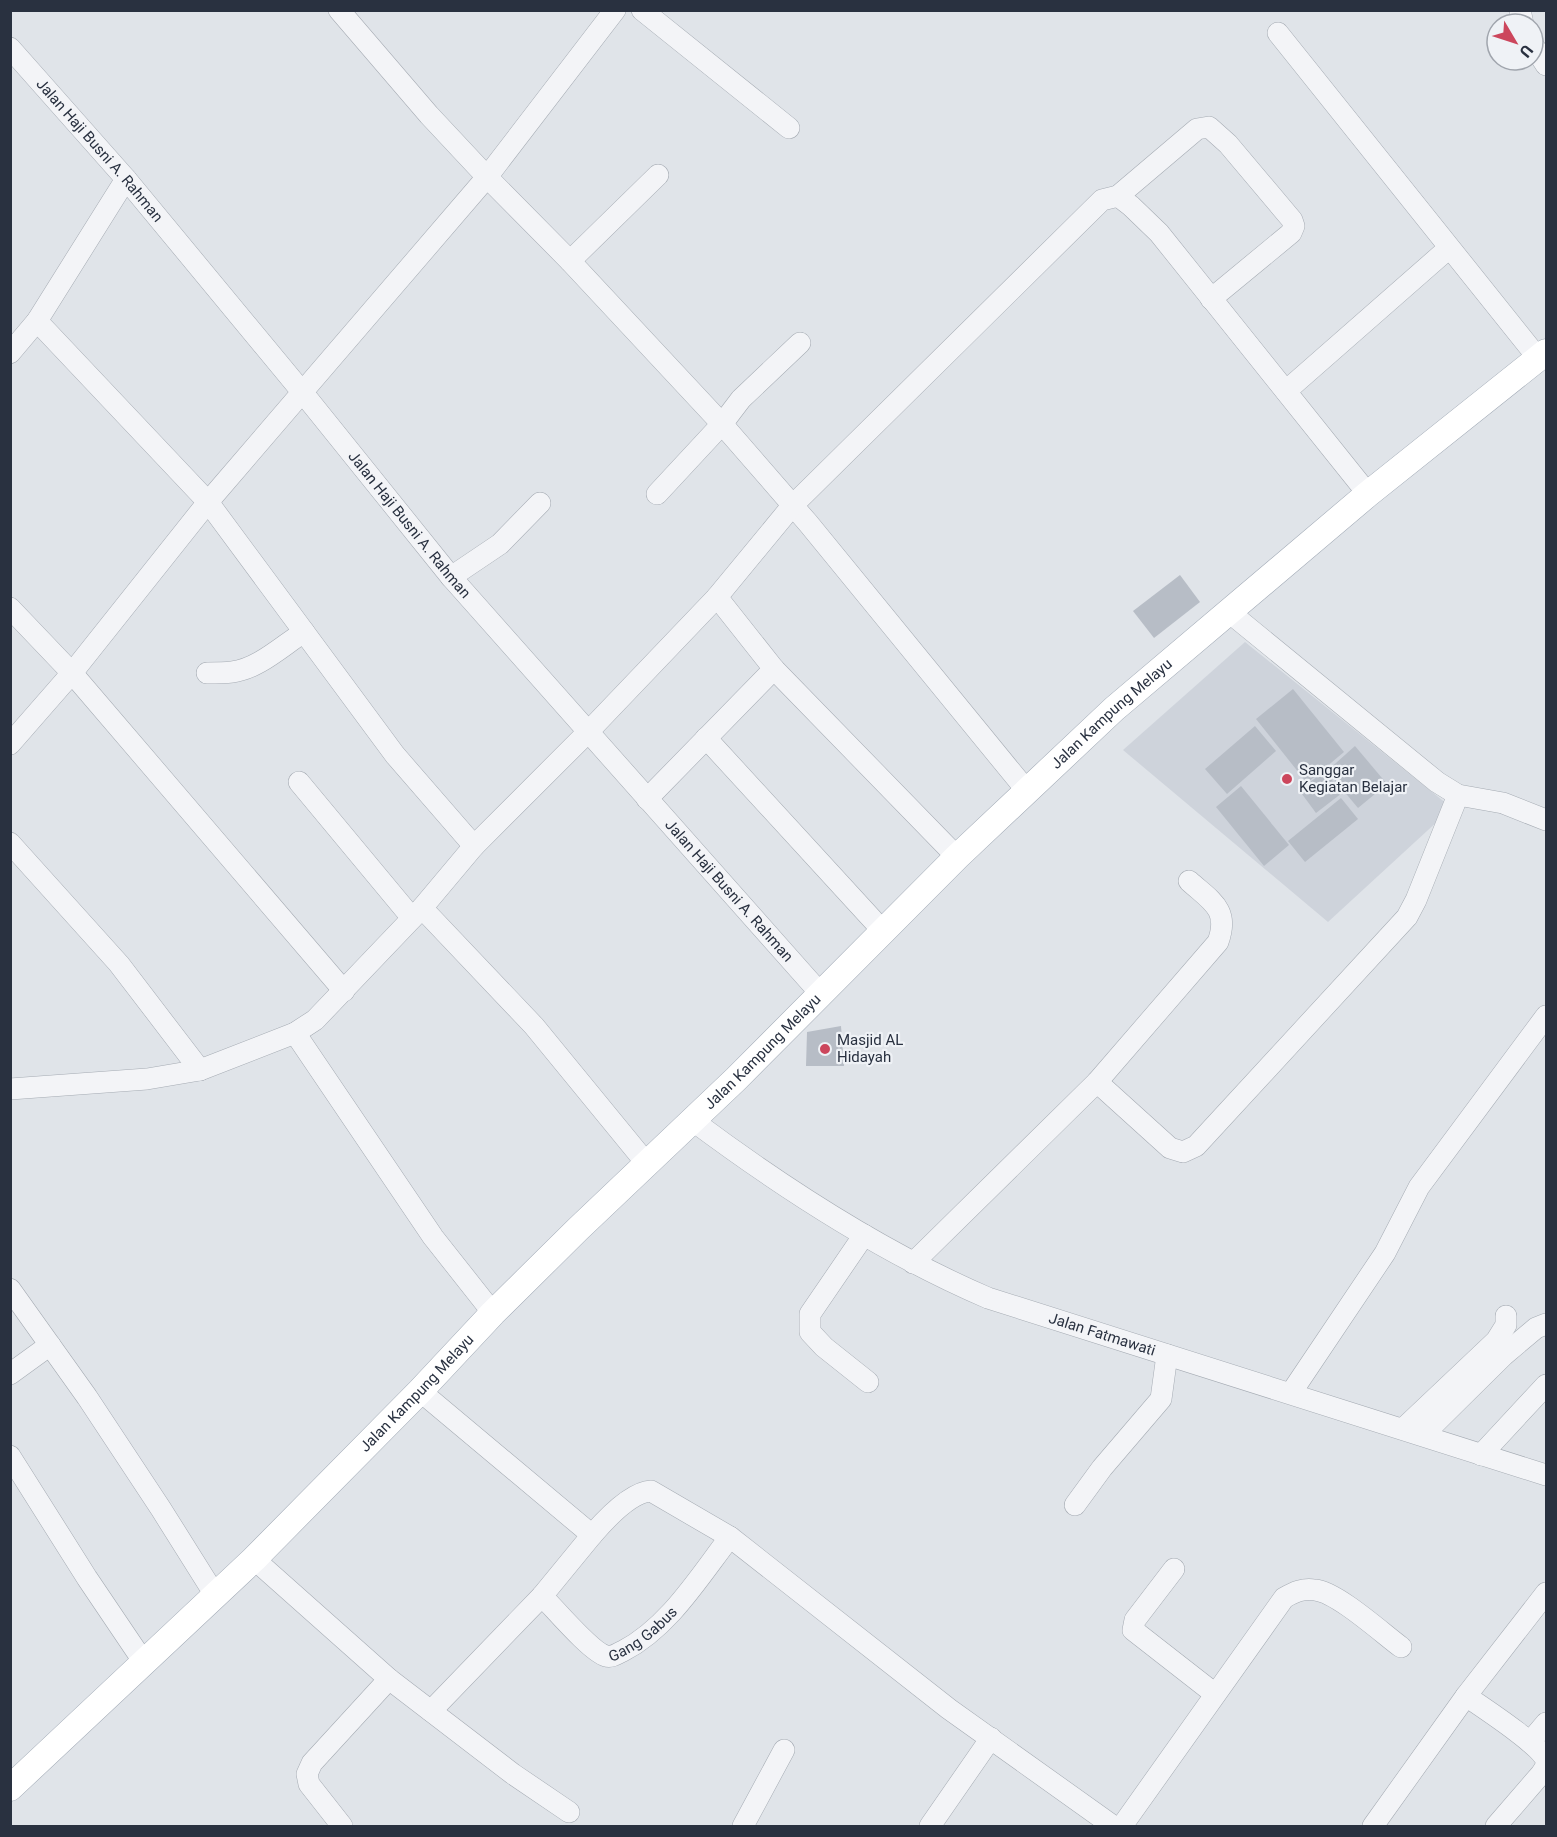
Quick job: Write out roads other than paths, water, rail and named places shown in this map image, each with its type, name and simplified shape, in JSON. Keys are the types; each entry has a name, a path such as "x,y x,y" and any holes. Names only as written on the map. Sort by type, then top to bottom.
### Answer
{"main road":[{"name":"Jalan Kampung Melayu","path":"10,1788 254,1559 420,1391 493,1313 692,1120 957,857 1113,709 1368,494 1542,355"}],"street":[{"path":"339,10 383,63 487,177 570,261 722,424 1027,791"},
{"path":"10,744 72,673 208,502 487,177 615,10"},
{"path":"642,10 789,128"},
{"path":"1278,33 1449,248 1542,355"},
{"name":"Jalan Haji Busni A. Rahman","path":"10,48 126,179 451,577 820,993"},
{"path":"10,1089 147,1079 200,1070 295,1034 315,1020 417,913 474,846 588,732 717,597 792,506 1102,200 1118,196 1197,129 1209,127 1228,144 1292,219 1294,226 1291,233 1211,299"},
{"path":"570,261 658,175"},
{"path":"10,353 38,321 126,179"},
{"path":"1118,196 1159,233 1368,494"},
{"path":"1286,392 1449,248"},
{"path":"38,321 208,502 395,755 474,846"},
{"path":"657,494 722,424 741,399 800,343"},
{"path":"451,577 500,544 540,503"},
{"path":"717,597 774,669 957,857"},
{"path":"10,608 72,673 344,991"},
{"path":"1229,612 1437,782 1458,795 1503,803 1546,820"},
{"path":"207,673 244,669 304,632"},
{"path":"647,799 774,669"},
{"path":"706,738 883,931"},
{"path":"299,782 417,913 534,1026 647,1164"},
{"path":"1097,1082 1170,1148 1183,1152 1196,1146 1407,917 1458,795"},
{"path":"10,843 119,964 200,1070"},
{"path":"913,1263 1097,1082 1218,942 1223,928 1221,916 1216,906 1189,881"},
{"path":"1291,1393 1385,1253 1419,1187 1539,1040 1546,1016"},
{"path":"295,1034 433,1237 493,1313"},
{"name":"Jalan Fatmawati","path":"692,1120 738,1155 864,1235 913,1263 988,1298 1546,1475"},
{"path":"864,1235 849,1261 810,1314 810,1332 824,1347 868,1382"},
{"path":"10,1289 162,1509 215,1595"},
{"path":"1413,1432 1496,1341 1502,1333 1506,1316"},
{"path":"1413,1432 1536,1328 1546,1324"},
{"path":"10,1374 50,1345"},
{"path":"1075,1505 1102,1468 1161,1400 1167,1355"},
{"path":"1481,1455 1546,1385"},
{"path":"420,1391 592,1535"},
{"path":"10,1456 87,1578 143,1661"},
{"path":"431,1711 542,1596 610,1515 639,1494 651,1491 730,1537 949,1709 1113,1827"},
{"name":"Gang Gabus","path":"542,1596 591,1645 606,1656 613,1656 634,1645 656,1629 730,1537"},
{"path":"254,1559 389,1678 513,1774 568,1812"},
{"path":"1174,1569 1135,1620 1133,1630 1215,1694"},
{"path":"1122,1827 1284,1598 1300,1590 1317,1590 1332,1596 1401,1647"},
{"path":"1373,1827 1466,1696 1546,1593"},
{"path":"342,1827 309,1784 307,1774 312,1763 389,1678"},
{"path":"1466,1696 1530,1742 1543,1754 1546,1761 1545,1767 1496,1827"},
{"path":"1530,1742 1546,1723"},
{"path":"930,1827 991,1738"},
{"path":"743,1827 784,1750"}],"place":[{"name":"Sanggar Kegiatan Belajar","path":"1287,779"},
{"name":"Masjid AL Hidayah","path":"825,1049"}]}
